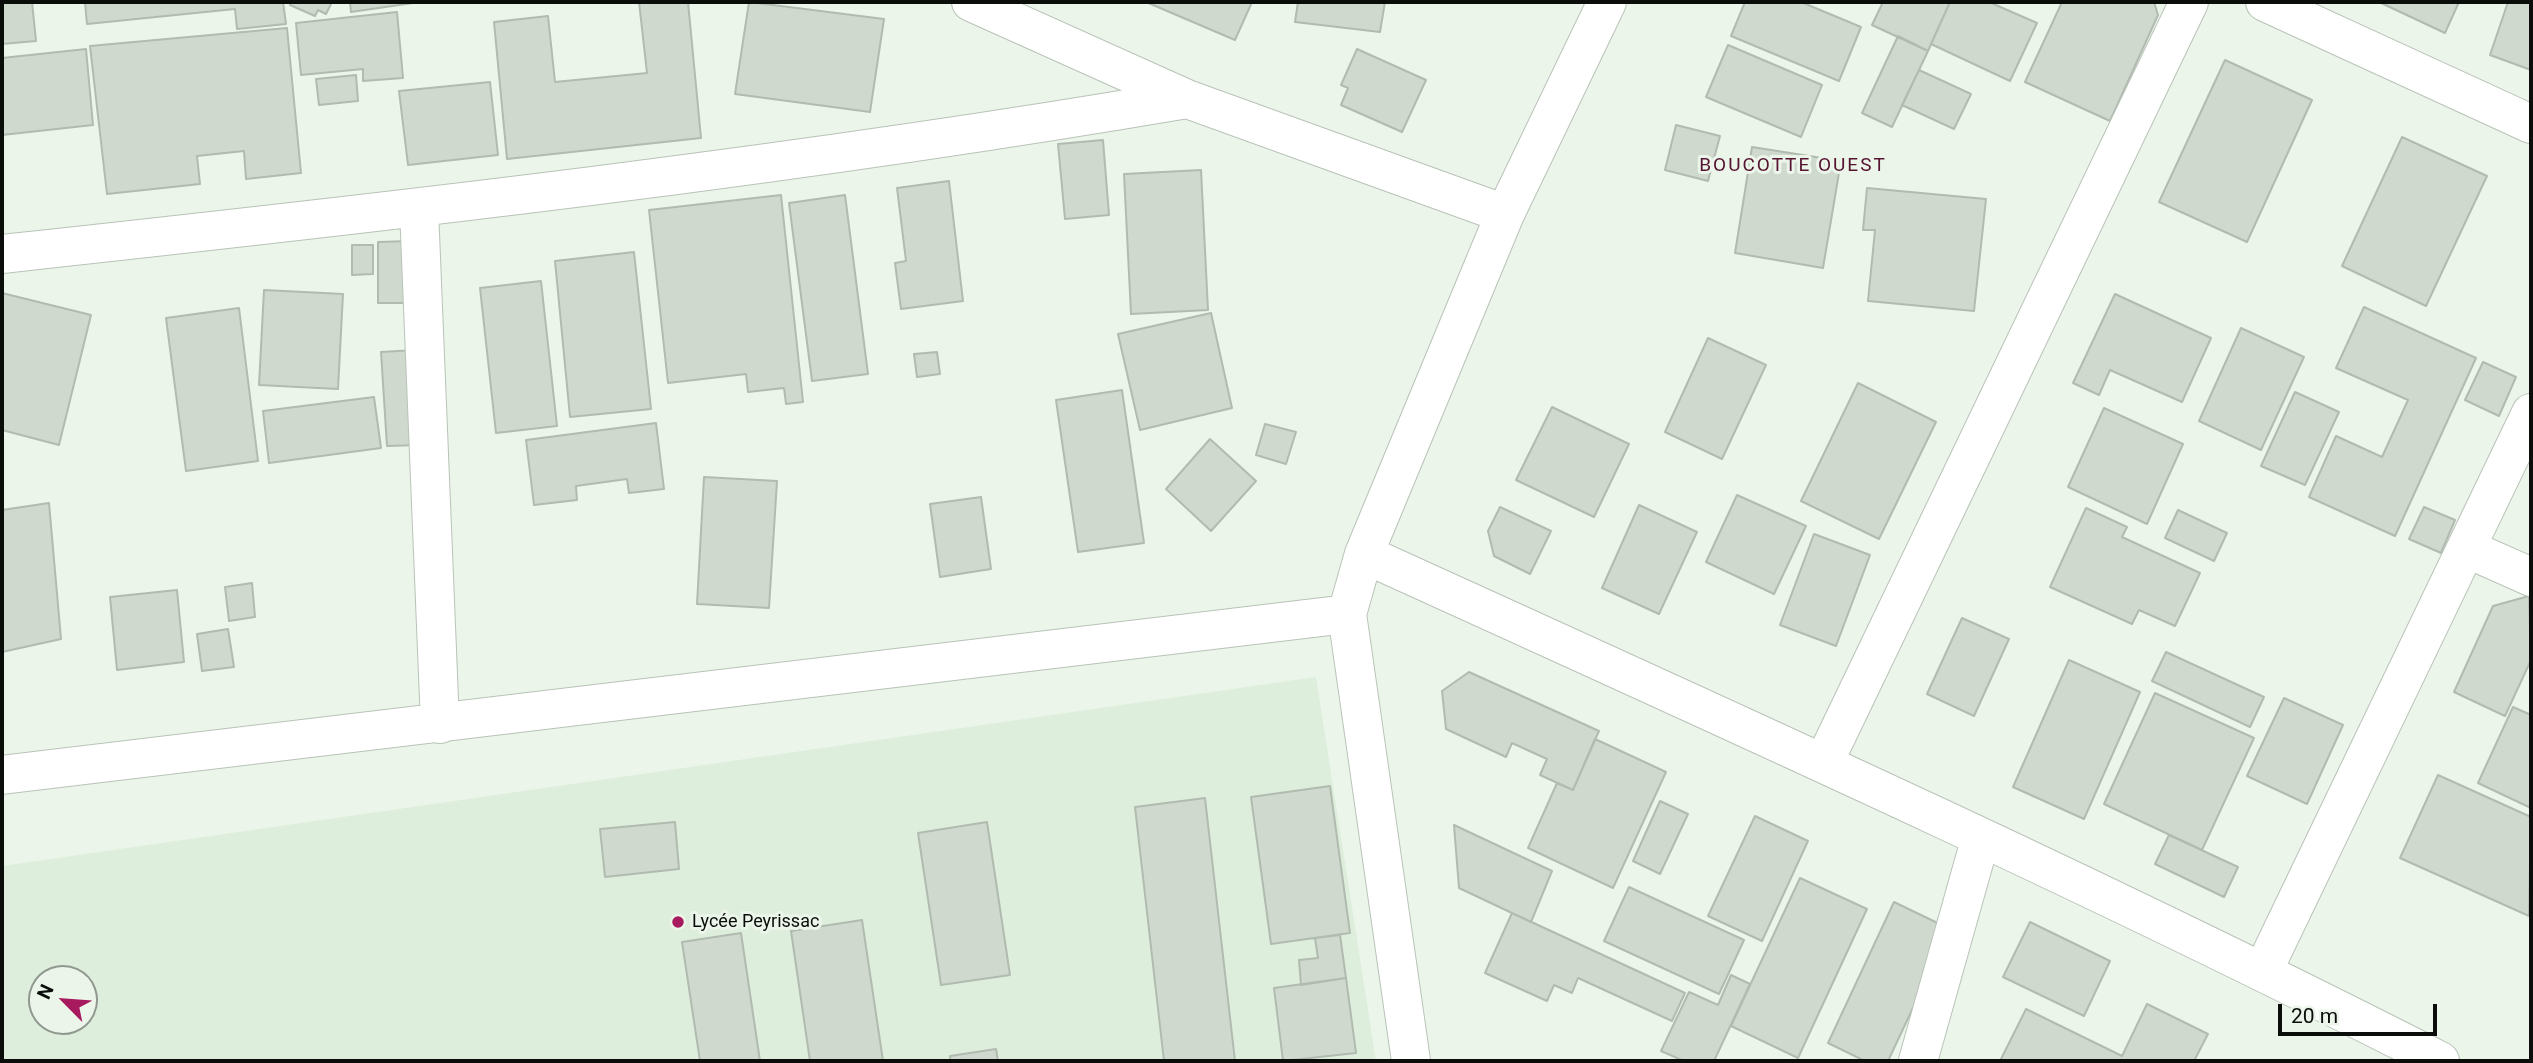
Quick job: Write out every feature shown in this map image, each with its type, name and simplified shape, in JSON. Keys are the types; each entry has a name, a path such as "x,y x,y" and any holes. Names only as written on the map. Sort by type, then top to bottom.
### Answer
{"street":[{"path":"971,2 1187,99 1505,214"},
{"path":"1411,1061 1347,614 1364,554 1505,214 1607,2"},
{"path":"1824,762 2189,2"},
{"path":"2265,2 2531,124"},
{"path":"2,254 419,209 961,137 1187,99"},
{"path":"419,209 440,724"},
{"path":"2263,971 2531,413"},
{"path":"2468,549 2531,577"},
{"path":"1364,554 1824,762 2263,971 2440,1061"},
{"path":"2,775 1347,614"},
{"path":"1918,1061 1981,836"}],"shaded area":[{"name":"Lycée Peyrissac","path":"1316,677 1376,1061 2,1061 2,866"}],"building":[{"path":"2,2 32,2 36,41 2,44"},
{"path":"85,2 283,2 286,24 237,29 235,9 87,24"},
{"path":"290,2 332,2 326,14 318,10 315,16 290,5"},
{"path":"350,2 420,2 351,12"},
{"path":"639,2 688,2 701,138 507,159 494,22 548,16 555,82 647,73"},
{"path":"749,2 884,19 870,112 735,94"},
{"path":"1146,2 1252,2 1235,40"},
{"path":"1298,2 1385,2 1380,32 1295,22"},
{"path":"1745,2 1801,2 1861,27 1839,81 1731,36"},
{"path":"1883,2 1950,2 1928,51 1872,25"},
{"path":"1950,2 1989,2 2037,23 2010,81 1931,44"},
{"path":"2062,2 2154,2 2158,15 2110,121 2025,82"},
{"path":"2379,2 2459,2 2445,33"},
{"path":"2508,2 2531,2 2531,70 2490,55"},
{"path":"397,12 403,78 363,81 363,69 301,75 296,23"},
{"path":"287,28 301,173 246,179 244,151 197,156 200,184 107,194 90,46"},
{"path":"1898,36 1928,51 1892,127 1862,113"},
{"path":"1728,45 1822,85 1801,137 1706,97"},
{"path":"86,49 93,125 2,135 2,58"},
{"path":"1357,49 1426,80 1402,132 1341,105 1348,88 1341,85"},
{"path":"2225,60 2312,100 2247,242 2159,202"},
{"path":"1919,70 1971,94 1954,129 1902,105"},
{"path":"356,75 358,101 319,105 316,79"},
{"path":"490,82 498,155 408,165 399,91"},
{"path":"1676,125 1720,136 1708,181 1665,170"},
{"path":"2402,137 2487,176 2426,306 2342,266"},
{"path":"1103,140 1109,215 1065,219 1058,144"},
{"path":"1752,147 1841,161 1823,268 1735,253"},
{"path":"1201,170 1208,310 1131,314 1124,174"},
{"path":"949,181 963,301 901,309 895,263 906,261 897,188"},
{"path":"1867,188 1986,199 1974,311 1868,301 1875,230 1863,230"},
{"path":"781,195 803,402 786,404 784,388 748,392 746,374 668,383 649,210"},
{"path":"845,195 868,374 812,381 789,203"},
{"path":"411,241 411,303 378,303 378,242"},
{"path":"352,245 373,245 373,274 352,275"},
{"path":"634,252 651,409 570,417 555,261"},
{"path":"541,281 557,426 496,433 480,288"},
{"path":"264,290 343,294 338,389 259,385"},
{"path":"2,293 91,315 59,445 2,430"},
{"path":"2115,294 2211,338 2182,402 2110,370 2099,395 2073,383"},
{"path":"2364,307 2476,358 2395,536 2309,497 2336,436 2382,457 2408,400 2336,368"},
{"path":"239,308 258,461 186,471 166,318"},
{"path":"1211,313 1232,408 1140,430 1118,334"},
{"path":"2241,328 2304,357 2261,450 2199,421"},
{"path":"1708,338 1766,365 1722,459 1665,432"},
{"path":"415,350 420,445 387,446 381,352"},
{"path":"937,352 940,374 917,377 914,354"},
{"path":"2483,362 2516,377 2499,416 2465,400"},
{"path":"1858,383 1936,422 1879,539 1801,501"},
{"path":"1122,390 1144,543 1078,552 1056,400"},
{"path":"2295,392 2339,412 2305,485 2261,466"},
{"path":"374,397 381,448 269,463 263,411"},
{"path":"1552,407 1629,444 1594,517 1516,480"},
{"path":"2104,408 2183,444 2147,524 2068,487"},
{"path":"656,423 664,489 629,493 627,479 576,486 577,500 534,505 526,440"},
{"path":"1265,424 1296,432 1286,464 1256,455"},
{"path":"1210,439 1256,481 1211,531 1166,489"},
{"path":"704,477 777,481 769,608 697,604"},
{"path":"1737,495 1806,526 1774,594 1706,562"},
{"path":"981,497 991,569 940,577 930,504"},
{"path":"49,503 61,639 2,652 2,510"},
{"path":"1639,505 1697,532 1659,614 1602,588"},
{"path":"1500,507 1551,531 1530,574 1494,556 1488,531"},
{"path":"2424,507 2455,520 2441,553 2409,539"},
{"path":"2086,508 2127,527 2122,537 2200,573 2175,626 2139,610 2132,624 2050,587"},
{"path":"2178,510 2227,533 2214,561 2165,538"},
{"path":"1814,534 1870,555 1836,646 1780,625"},
{"path":"252,583 255,617 229,621 225,587"},
{"path":"177,590 184,662 117,670 110,597"},
{"path":"2529,596 2531,660 2505,716 2454,692 2493,606"},
{"path":"1962,618 2009,639 1974,716 1927,694"},
{"path":"228,629 234,667 202,671 197,634"},
{"path":"2166,652 2264,697 2250,727 2152,681"},
{"path":"2069,660 2140,692 2084,819 2013,787"},
{"path":"1469,672 1599,731 1573,790 1540,775 1547,759 1512,743 1506,757 1446,729 1442,691"},
{"path":"2155,693 2254,738 2202,850 2104,804"},
{"path":"2284,698 2343,725 2307,804 2247,776"},
{"path":"2513,707 2531,715 2531,808 2478,783"},
{"path":"1595,739 1666,772 1613,888 1528,848 1557,783 1573,790"},
{"path":"2438,775 2531,817 2529,916 2400,858"},
{"path":"1330,786 1350,933 1271,944 1251,797"},
{"path":"1205,798 1235,1061 1164,1061 1135,807"},
{"path":"1660,801 1688,814 1660,874 1633,861"},
{"path":"1755,816 1808,841 1762,941 1708,916"},
{"path":"675,822 679,869 605,877 600,829"},
{"path":"987,822 1010,975 941,985 918,833"},
{"path":"1454,825 1552,871 1531,922 1459,888"},
{"path":"2169,835 2238,867 2224,897 2155,864"},
{"path":"1800,878 1867,909 1798,1058 1731,1026"},
{"path":"1629,887 1744,940 1719,994 1604,941"},
{"path":"1894,902 1950,929 1888,1061 1865,1061 1828,1043"},
{"path":"1512,913 1685,993 1672,1021 1578,978 1572,993 1554,985 1547,1001 1485,973"},
{"path":"862,920 883,1061 810,1061 791,931"},
{"path":"2030,922 2110,961 2084,1016 2003,977"},
{"path":"741,933 760,1061 700,1061 682,942"},
{"path":"1340,935 1346,978 1301,985 1299,960 1318,958 1315,938"},
{"path":"1731,975 1750,984 1714,1061 1684,1061 1661,1051 1689,992 1718,1005"},
{"path":"1346,978 1356,1053 1283,1061 1274,988"},
{"path":"2147,1004 2208,1034 2194,1061 2000,1061 2026,1009 2122,1056"},
{"path":"996,1049 998,1061 950,1061 950,1056"}],"place":[{"name":"Lycée Peyrissac","path":"678,922"}],"district":[{"name":"BOUCOTTE OUEST","path":"1793,166"}]}
